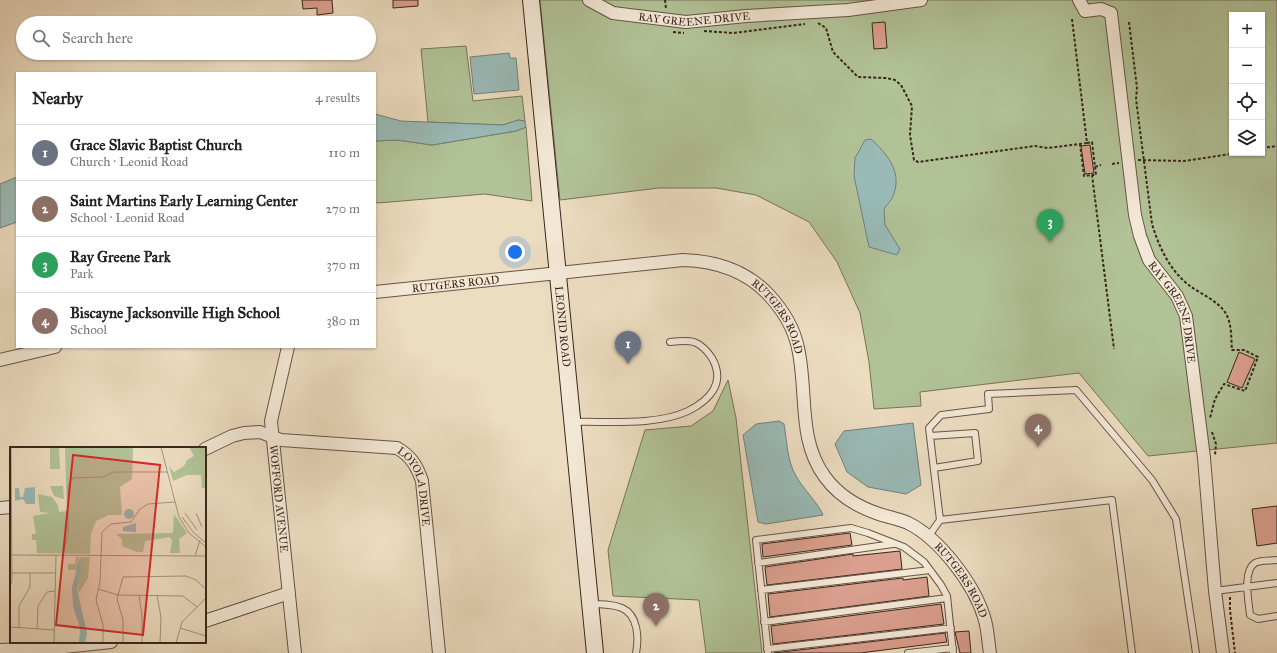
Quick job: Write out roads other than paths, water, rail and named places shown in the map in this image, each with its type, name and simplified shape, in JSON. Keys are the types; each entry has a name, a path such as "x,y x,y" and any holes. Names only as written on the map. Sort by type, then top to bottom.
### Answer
{"street":[{"name":"LEONID ROAD","path":"531,0 595,653"},
{"name":"RAY GREENE DRIVE","path":"589,0 613,12 686,22 746,16 848,10 921,0"},
{"name":"RAY GREENE DRIVE","path":"1079,0 1086,11 1101,9 1111,14 1135,215 1140,236 1149,260 1177,296 1186,316 1204,458 1215,591 1223,653"},
{"name":"RUTGERS ROAD","path":"376,292 683,260 718,264 750,279 776,303 787,318 793,333 800,362 810,450 826,478 837,491 864,508 906,522 928,537 945,553 972,589 984,617 990,653"},
{"path":"0,360 51,348"},
{"name":"WOFFORD AVENUE","path":"288,348 272,411 271,437 295,653"},
{"name":"LOYOLA DRIVE","path":"206,449 232,436 244,433 260,432 281,440 397,448 406,454 413,462 422,481 439,653"},
{"path":"0,508 10,507"},
{"path":"206,621 289,593"},
{"path":"0,650 64,647 102,643"}],"lane":[{"path":"572,422 648,420 671,417 702,403 713,392 717,381 716,367 708,352 695,342 670,342"},
{"path":"928,537 940,520 929,428 941,416 989,409 988,394 1076,390 1152,480 1176,519 1196,653"},
{"path":"930,436 975,433 978,461 934,468"},
{"path":"940,520 1112,500 1132,653"},
{"path":"908,653 953,650 951,628 947,598 941,585 930,570 915,555 868,532 850,528 756,540 767,651 951,628"},
{"path":"758,563 895,544"},
{"path":"1277,560 1256,563 1251,567 1246,586 1250,615 1258,619 1277,616"},
{"path":"761,590 930,570"},
{"path":"1215,591 1277,583"},
{"path":"764,622 947,598"},
{"path":"590,604 609,605 623,608 633,619 637,632 636,653"}],"water":[{"path":"509,53 510,58 516,58 519,90 474,94 470,57"},
{"path":"376,114 401,121 503,125 518,120 525,121 526,127 516,131 432,145 397,140 376,141"},
{"path":"871,139 887,156 896,177 896,185 893,195 884,209 885,225 900,249 897,255 869,247 854,176 855,158 865,140"},
{"path":"16,177 16,222 0,228 0,184"},
{"path":"779,421 784,424 789,457 793,470 823,515 766,524 758,522 743,435 756,424"},
{"path":"913,423 921,485 906,494 868,487 847,472 835,444 844,431"}],"place":[{"name":"Ray Greene Park","path":"1050,242"},
{"name":"Grace Slavic Baptist Church","path":"628,364"},
{"name":"Biscayne Jacksonville High School","path":"1038,447"},
{"name":"Saint Martins Early Learning Center","path":"656,626"}]}
